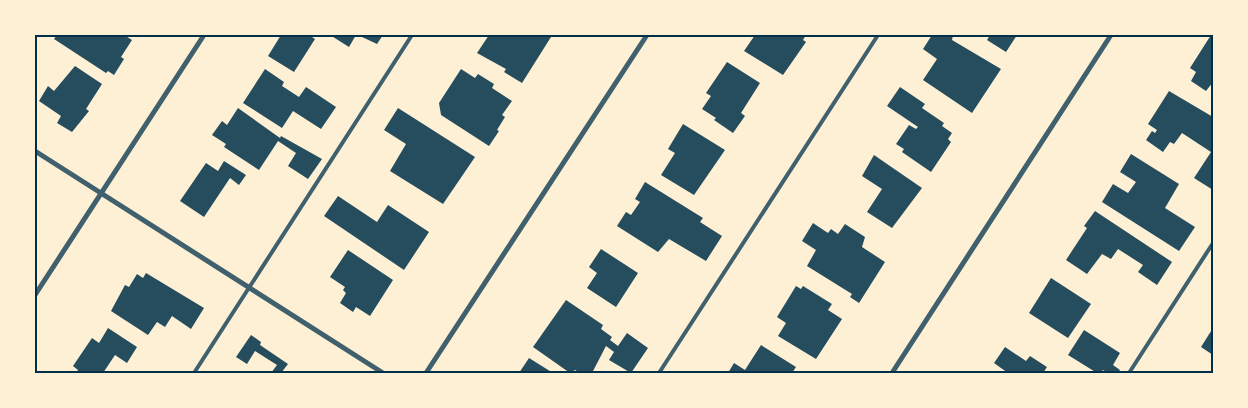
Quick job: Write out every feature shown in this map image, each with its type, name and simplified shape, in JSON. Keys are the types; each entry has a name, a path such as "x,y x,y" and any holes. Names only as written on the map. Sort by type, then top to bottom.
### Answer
{"street":[{"path":"35,295 204,35"},
{"path":"426,373 647,35"},
{"path":"892,373 1111,35"},
{"path":"35,151 250,286 383,373"}],"lane":[{"path":"194,373 412,35"},
{"path":"659,373 878,35"},
{"path":"1129,373 1213,243"}],"building":[{"path":"57,35 124,35 132,40 121,57 124,59 114,75 108,71 106,73 54,39"},
{"path":"281,35 309,35 315,39 294,72 268,56"},
{"path":"330,35 356,35 349,47"},
{"path":"364,35 383,35 377,44 362,37"},
{"path":"489,35 548,35 551,37 522,83 504,72 506,69 477,53"},
{"path":"755,35 806,35 803,40 806,42 783,75 744,51"},
{"path":"932,35 953,35 952,40 1001,69 972,113 923,80 937,59 923,49"},
{"path":"990,35 1017,35 1006,52 987,40"},
{"path":"1211,35 1213,36 1213,82 1206,91 1191,81 1196,72 1190,68"},
{"path":"727,62 760,83 741,113 745,116 733,133 702,109 711,96 706,93"},
{"path":"75,66 102,84 86,109 89,111 72,132 57,123 61,116 39,101 48,86 54,91"},
{"path":"265,69 284,82 282,86 299,97 306,87 336,107 321,129 293,111 282,128 243,103"},
{"path":"461,69 475,78 478,74 494,84 492,88 512,101 502,115 505,117 497,130 499,131 489,146 441,115 439,103"},
{"path":"900,87 925,104 922,108 944,123 942,126 952,133 948,139 951,142 931,172 902,152 904,149 896,144 909,125 916,129 918,127 887,106"},
{"path":"1169,91 1213,117 1213,190 1194,178 1211,152 1182,133 1174,144 1170,142 1163,152 1146,140 1152,131 1155,133 1157,130 1148,124"},
{"path":"238,108 280,138 281,136 322,159 308,179 288,166 296,153 278,141 259,170 224,147 226,144 212,135 222,121 227,125"},
{"path":"398,108 475,157 443,204 390,171 406,144 384,130"},
{"path":"683,124 725,150 694,195 661,175 675,153 668,149"},
{"path":"1131,154 1179,184 1165,208 1195,227 1179,251 1102,202 1113,184 1128,193 1136,182 1120,172"},
{"path":"874,155 922,188 892,228 867,212 882,189 862,176"},
{"path":"224,161 246,175 239,185 230,178 204,217 180,201 206,163 218,171"},
{"path":"645,182 703,218 700,222 722,236 706,261 669,239 658,252 617,226 626,212 631,215 640,202 635,199"},
{"path":"338,196 377,222 388,205 429,232 404,270 324,216"},
{"path":"1095,211 1172,262 1157,285 1138,272 1143,265 1118,249 1111,259 1102,254 1087,274 1066,260 1087,228 1084,226"},
{"path":"813,223 828,233 831,229 838,234 845,224 865,237 862,247 885,262 859,303 850,297 852,294 807,266 816,250 802,241"},
{"path":"601,249 638,273 616,307 587,288 597,273 589,267"},
{"path":"348,250 393,280 370,316 356,307 353,312 340,303 346,293 343,290 345,287 330,277"},
{"path":"146,273 204,308 191,329 172,316 165,327 157,322 148,335 111,311 125,285 129,287 137,274 143,278"},
{"path":"1051,278 1091,304 1068,338 1029,313"},
{"path":"796,286 801,289 803,286 832,304 828,310 842,319 816,359 778,336 786,323 777,317"},
{"path":"566,300 603,325 601,329 612,337 610,340 618,346 627,333 648,348 631,373 609,360 614,352 606,346 592,373 580,373 575,370 570,373 533,347"},
{"path":"108,328 137,347 127,363 115,355 103,373 76,373 78,370 73,366 92,338 99,343"},
{"path":"1213,328 1213,355 1201,347"},
{"path":"1084,330 1120,353 1113,365 1120,370 1118,373 1108,373 1103,370 1101,373 1097,373 1068,355"},
{"path":"251,335 261,342 260,345 288,364 281,373 271,373 277,365 255,351 247,364 236,357"},
{"path":"761,345 796,367 792,373 728,373 734,363 745,370"},
{"path":"1005,347 1026,361 1030,356 1047,367 1043,373 1008,373 994,363"},
{"path":"529,358 553,373 519,373"}]}
